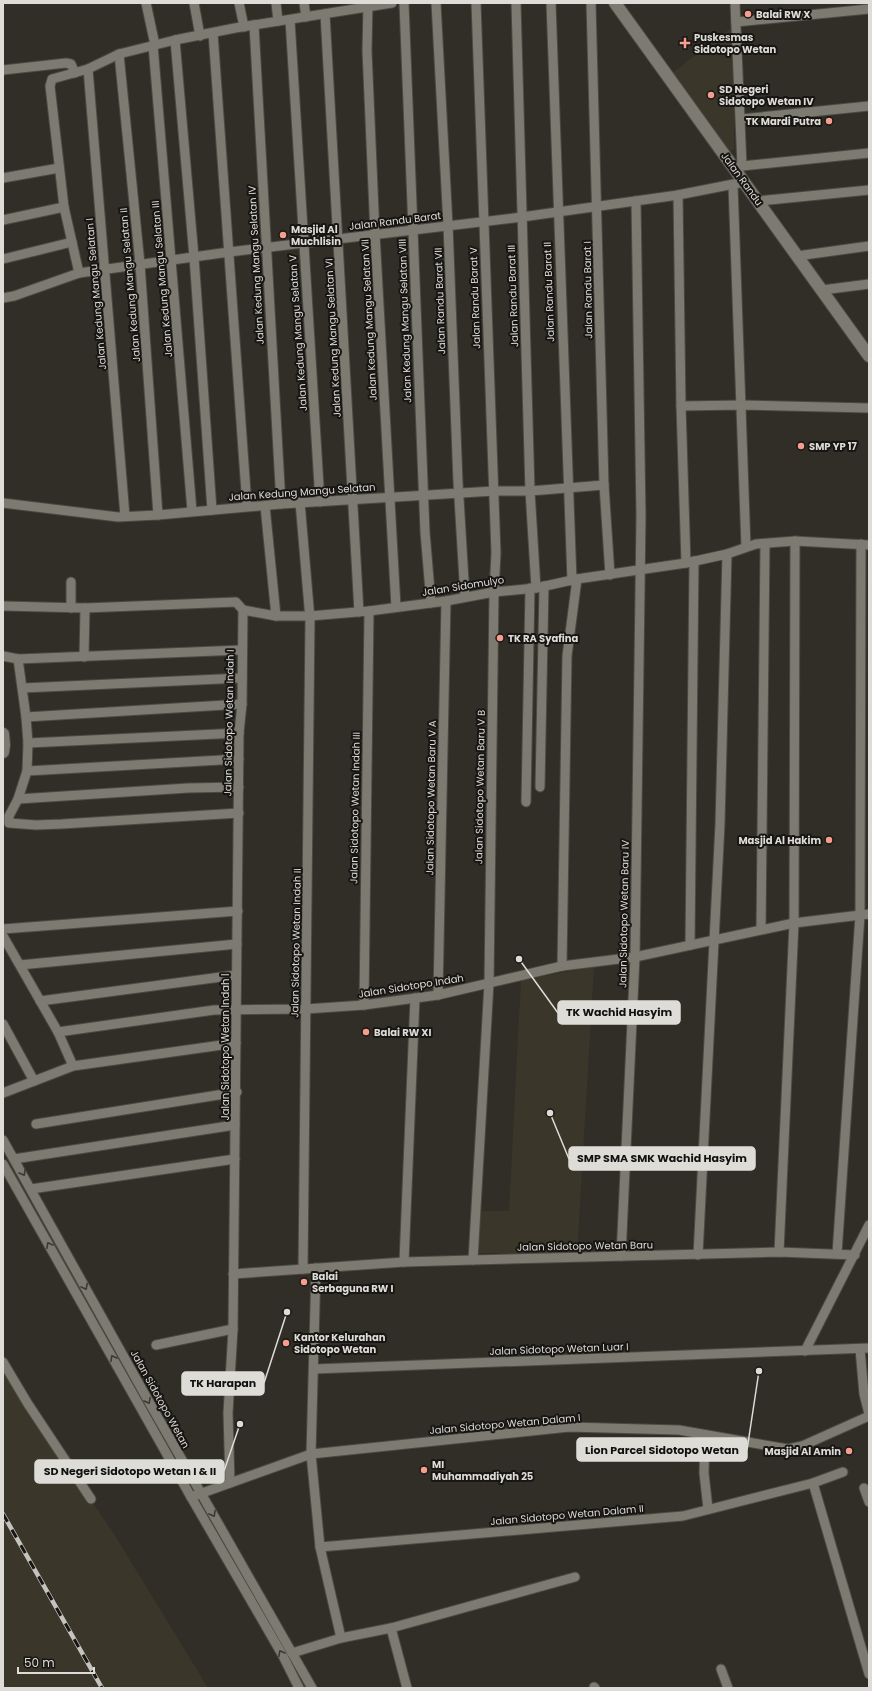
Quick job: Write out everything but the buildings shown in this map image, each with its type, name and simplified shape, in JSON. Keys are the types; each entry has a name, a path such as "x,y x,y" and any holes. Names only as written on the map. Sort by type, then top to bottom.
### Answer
{"street":[{"name":"Jalan Kedung Mangu Selatan III","path":"146,3 154,45 192,512"},
{"path":"194,3 200,36"},
{"path":"239,3 244,27"},
{"path":"276,3 278,21"},
{"path":"304,3 306,17"},
{"path":"79,272 64,207 50,86 52,79 88,70 119,54 175,40 254,25 325,14 337,7 392,3"},
{"name":"Jalan Kedung Mangu Selatan VIII","path":"404,3 423,495 431,603"},
{"name":"Jalan Randu Barat VII","path":"436,3 448,225 458,493 465,597"},
{"name":"Jalan Randu Barat V","path":"476,3 496,553 494,592"},
{"name":"Jalan Randu Barat III","path":"516,3 530,491 537,587"},
{"name":"Jalan Randu Barat II","path":"551,3 557,212 568,488 574,580 567,656 562,966"},
{"name":"Jalan Randu Barat I","path":"591,3 604,485 610,575"},
{"name":"Jalan Randu","path":"615,3 738,166 738,183 758,201 869,356"},
{"path":"735,3 741,119 738,166 869,153"},
{"name":"Jalan Kedung Mangu Selatan VII","path":"368,5 367,51 375,234 396,607"},
{"path":"736,22 869,9"},
{"name":"Jalan Kedung Mangu Selatan VI","path":"325,14 339,239 359,612"},
{"name":"Jalan Kedung Mangu Selatan V","path":"290,20 320,502"},
{"name":"Jalan Kedung Mangu Selatan IV","path":"254,25 265,248 281,504"},
{"path":"213,33 247,506"},
{"path":"175,40 194,257 212,510"},
{"name":"Jalan Kedung Mangu Selatan II","path":"119,54 140,264 158,515"},
{"path":"3,70 66,63 71,64 75,73"},
{"name":"Jalan Kedung Mangu Selatan I","path":"88,70 125,516"},
{"path":"741,119 869,106"},
{"path":"3,178 59,168"},
{"path":"738,183 746,547"},
{"name":"Jalan Randu Barat","path":"3,298 14,296 79,272 597,207 678,195 738,183"},
{"path":"758,201 869,190"},
{"path":"678,195 681,406 690,562 690,945"},
{"name":"Jalan Sidotopo Wetan Baru IV","path":"621,1256 635,957 640,571 640,458 636,201"},
{"path":"3,220 64,207"},
{"path":"3,259 72,242"},
{"path":"797,256 869,246"},
{"path":"822,290 869,284"},
{"path":"681,406 742,405 869,408"},
{"name":"Jalan Kedung Mangu Selatan","path":"3,503 125,516 158,515 247,506 265,506 389,496 494,491 530,491 604,485"},
{"name":"Jalan Sidotopo Wetan Indah II","path":"300,502 310,616 303,1269"},
{"path":"265,506 276,616"},
{"path":"779,1252 794,923 795,540"},
{"name":"Jalan Sidomulyo","path":"85,608 236,602 242,610 276,616 310,616 359,612 446,601 494,592 640,571 690,562 727,554 746,547 765,544 795,540 865,544"},
{"path":"761,929 765,544"},
{"path":"837,1254 865,915 865,544"},
{"path":"698,1255 720,824 727,554"},
{"path":"71,582 71,608"},
{"path":"537,587 540,787"},
{"path":"526,802 537,587"},
{"name":"Jalan Sidotopo Wetan Baru V B","path":"473,1260 489,983 494,592"},
{"name":"Jalan Sidotopo Wetan Baru V A","path":"438,995 446,601"},
{"path":"3,606 85,608 84,657"},
{"name":"Jalan Sidotopo Wetan Indah I","path":"230,1483 228,1413 233,1329 235,1125 237,1092 236,975 240,813 239,733 242,704 242,610"},
{"name":"Jalan Sidotopo Wetan Indah III","path":"364,1005 369,611"},
{"path":"3,656 18,659 241,650"},
{"path":"18,659 26,717 28,743 27,771 18,798 8,819 11,824 62,824 240,813"},
{"path":"23,688 242,678"},
{"path":"26,717 242,704"},
{"path":"28,743 239,733"},
{"path":"3,734 3,752"},
{"path":"27,771 240,759"},
{"path":"18,798 188,788 239,787"},
{"path":"3,929 238,912"},
{"name":"Jalan Sidotopo Indah","path":"58,1032 214,1010 306,1009 364,1005 438,995 562,966 635,957 794,923 865,915"},
{"path":"3,936 58,1032 73,1066"},
{"path":"20,966 237,944"},
{"path":"40,1000 236,975"},
{"path":"404,1262 416,998"},
{"path":"3,1024 34,1081"},
{"path":"3,1093 73,1066 236,1043"},
{"path":"36,1124 237,1092"},
{"path":"14,1159 235,1125"},
{"name":"Jalan Sidotopo Wetan","path":"3,1140 312,1688"},
{"path":"31,1189 235,1159"},
{"name":"Jalan Sidotopo Wetan","path":"3,1164 191,1497 283,1656 299,1688"},
{"path":"805,1351 830,1299 855,1255 869,1225"},
{"name":"Jalan Sidotopo Wetan Baru","path":"233,1274 404,1262 779,1252 855,1255"},
{"path":"316,1268 311,1454 320,1547 341,1638"},
{"path":"156,1345 233,1329"},
{"path":"864,1348 864,1394 869,1415"},
{"name":"Jalan Sidotopo Wetan Luar I","path":"314,1369 864,1348"},
{"path":"3,1362 28,1404 90,1499"},
{"name":"Jalan Sidotopo Wetan Dalam I","path":"191,1497 311,1454 569,1427 679,1430 795,1449 869,1415"},
{"path":"705,1435 704,1473 708,1509"},
{"name":"Jalan Sidotopo Wetan Dalam II","path":"320,1547 683,1516 813,1483 843,1472"},
{"path":"813,1483 869,1674"},
{"path":"864,1488 869,1502"},
{"path":"292,1653 341,1638 391,1628 575,1577"},
{"path":"391,1628 407,1688"},
{"path":"721,1669 728,1688"}],"shaded area":[{"name":"SD Negeri Sidotopo Wetan IV","path":"735,25 734,149 729,152 672,73"},
{"path":"594,967 577,1254 477,1253 478,1211 509,1211 521,980"},
{"path":"3,1367 16,1390 114,1534 208,1688 3,1688"}],"railway":[{"path":"3,1514 102,1688"}],"place":[{"name":"Balai RW X","path":"748,14"},
{"name":"Puskesmas Sidotopo Wetan","path":"685,43"},
{"name":"SD Negeri Sidotopo Wetan IV","path":"711,95"},
{"name":"TK Mardi Putra","path":"829,121"},
{"name":"Masjid Al Muchlisin","path":"283,235"},
{"name":"SMP YP 17","path":"801,446"},
{"name":"TK RA Syafina","path":"500,638"},
{"name":"Masjid Al Hakim","path":"829,840"},
{"name":"TK Wachid Hasyim","path":"519,959"},
{"name":"Balai RW XI","path":"366,1032"},
{"name":"SMP SMA SMK Wachid Hasyim","path":"550,1113"},
{"name":"Balai Serbaguna RW I","path":"304,1282"},
{"name":"TK Harapan","path":"287,1312"},
{"name":"Kantor Kelurahan Sidotopo Wetan","path":"286,1343"},
{"name":"Lion Parcel Sidotopo Wetan","path":"759,1371"},
{"name":"SD Negeri Sidotopo Wetan I & II","path":"240,1424"},
{"name":"Masjid Al Amin","path":"849,1451"},
{"name":"MI Muhammadiyah 25","path":"424,1470"}]}
